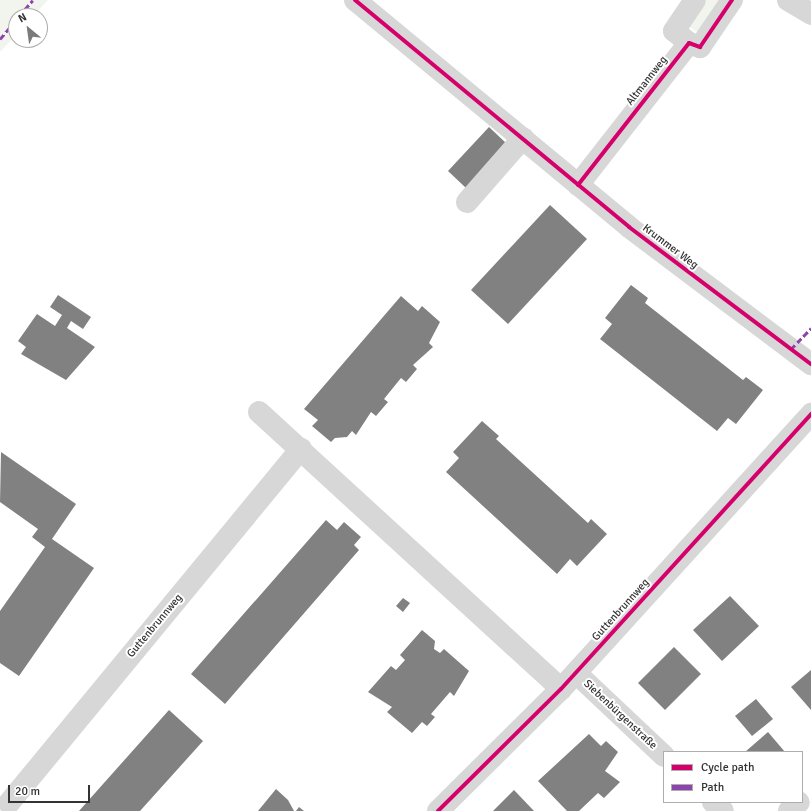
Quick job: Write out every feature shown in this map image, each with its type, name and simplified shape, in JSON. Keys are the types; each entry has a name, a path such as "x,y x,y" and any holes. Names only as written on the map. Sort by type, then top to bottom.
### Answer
{"street":[{"name":"Krummer Weg","path":"355,0 578,185 811,364"},
{"path":"695,0 674,31 689,43 700,47 732,0"},
{"path":"788,0 811,14"},
{"name":"Altmannweg","path":"578,185 689,43"},
{"path":"467,202 523,138"},
{"path":"259,412 561,689"},
{"name":"Guttenbrunnweg","path":"438,811 561,689 811,414"},
{"name":"Guttenbrunnweg","path":"10,804 301,449"},
{"name":"Siebenbürgenstraße","path":"576,673 663,755"},
{"path":"803,798 811,791"},
{"path":"714,803 722,811"},
{"path":"789,811 798,803"}],"shaded area":[{"path":"0,0 48,0 40,8 8,8 8,44 0,52"},
{"path":"701,0 724,0 700,32 695,31 688,25"}],"building":[{"path":"489,127 507,144 466,188 448,171"},
{"path":"550,205 587,239 508,324 471,290"},
{"path":"631,285 648,298 645,303 743,380 746,377 763,390 736,424 728,418 717,431 600,339 612,324 605,318"},
{"path":"58,295 91,317 83,329 71,321 67,328 95,347 66,380 21,354 26,347 18,341 37,314 55,326 62,315 50,307"},
{"path":"401,296 418,311 422,306 440,322 429,343 433,347 413,365 417,369 406,382 401,378 384,399 388,402 376,416 371,412 356,435 352,431 347,437 335,438 331,442 312,426 318,420 304,409"},
{"path":"482,421 499,436 496,439 588,523 591,519 607,534 577,566 570,559 557,574 446,472 459,458 453,452"},
{"path":"1,452 76,504 52,539 94,568 19,676 0,663 0,611 45,547 32,537 38,529 0,502"},
{"path":"326,520 337,530 344,522 361,537 354,545 359,550 225,704 191,674"},
{"path":"730,596 759,626 722,661 693,630"},
{"path":"403,598 410,603 403,612 396,606"},
{"path":"422,630 435,641 434,649 440,653 444,649 469,671 454,696 450,692 431,714 435,717 427,726 422,722 412,733 387,712 392,707 368,692 391,666 396,670 405,660 400,655"},
{"path":"674,647 701,674 665,710 638,683"},
{"path":"811,670 811,710 791,687"},
{"path":"756,699 773,719 752,736 735,716"},
{"path":"169,710 203,741 140,811 79,811"},
{"path":"768,732 784,751 746,751"},
{"path":"589,734 601,746 606,741 618,752 605,771 620,782 604,798 598,793 579,811 567,811 538,781"},
{"path":"276,789 288,800 294,811 258,811"},
{"path":"514,790 534,811 493,811"},
{"path":"299,807 304,811 296,811"}],"marked path":[{"path":"26,8 33,0"},
{"path":"0,39 8,30"},
{"path":"791,349 811,328"}],"cycle path":[{"path":"355,0 629,227 811,364"},
{"path":"578,185 689,43 700,47 732,0"},
{"path":"438,811 561,689 811,414"}]}
